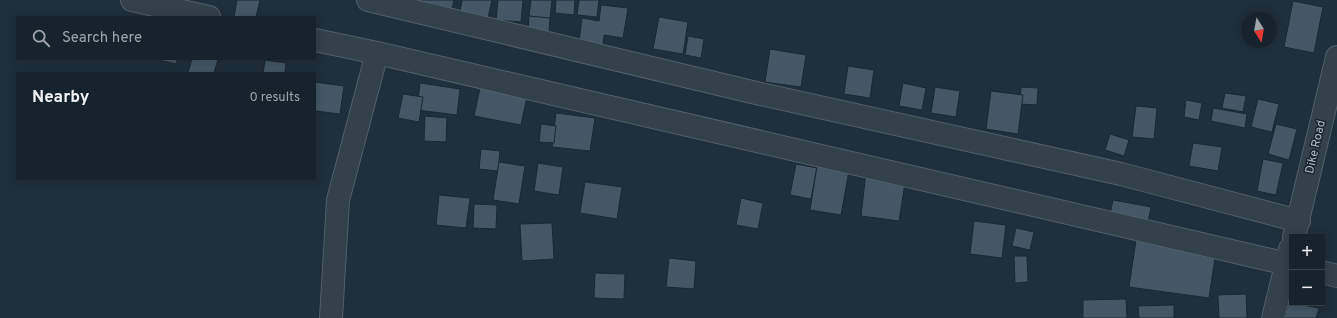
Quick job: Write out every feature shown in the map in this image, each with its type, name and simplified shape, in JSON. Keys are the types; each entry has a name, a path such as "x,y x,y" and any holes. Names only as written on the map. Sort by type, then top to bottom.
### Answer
{"street":[{"path":"132,0 204,16"},
{"path":"368,0 729,86 1121,174 1227,203 1296,229"},
{"path":"316,40 1289,258"},
{"path":"331,318 338,200 377,53"},
{"name":"Dike Road","path":"1296,229 1337,57"},
{"path":"1273,318 1289,262"},
{"path":"1325,273 1337,276"}],"building":[{"path":"237,0 260,0 256,16 234,16"},
{"path":"400,0 454,0 450,16"},
{"path":"462,0 492,0 488,18 460,12"},
{"path":"498,0 523,0 521,22 496,20"},
{"path":"531,0 552,0 550,19 529,16"},
{"path":"556,0 575,0 574,15 555,13"},
{"path":"579,0 599,0 597,17 577,15"},
{"path":"1293,1 1323,7 1314,53 1284,47"},
{"path":"601,5 628,8 623,38 604,35 603,46 579,43 582,18 599,21"},
{"path":"529,16 550,18 549,32 528,30"},
{"path":"659,17 688,22 683,54 653,49"},
{"path":"688,36 704,39 701,58 685,55"},
{"path":"770,49 806,55 801,87 765,82"},
{"path":"158,60 177,60 176,64"},
{"path":"192,60 218,60 214,72 188,72"},
{"path":"265,60 286,63 285,72 263,72"},
{"path":"848,66 874,70 870,98 844,94"},
{"path":"316,82 344,86 340,114 316,111"},
{"path":"420,83 460,89 457,115 417,110"},
{"path":"903,83 926,88 922,110 899,106"},
{"path":"935,87 960,91 956,117 931,113"},
{"path":"1021,87 1038,88 1037,105 1020,104"},
{"path":"480,88 527,97 521,125 474,116"},
{"path":"991,91 1023,95 1018,134 986,129"},
{"path":"1225,93 1246,96 1243,112 1222,108"},
{"path":"403,94 423,97 419,122 398,118"},
{"path":"1258,99 1279,104 1272,132 1251,127"},
{"path":"1186,100 1202,103 1199,120 1184,117"},
{"path":"1136,106 1157,108 1154,139 1132,137"},
{"path":"1213,108 1247,114 1245,128 1211,121"},
{"path":"556,113 595,118 590,151 552,147"},
{"path":"425,116 447,118 446,142 424,141"},
{"path":"541,124 556,126 554,143 539,142"},
{"path":"1276,124 1297,129 1289,160 1268,154"},
{"path":"1110,134 1129,140 1124,156 1105,150"},
{"path":"1193,143 1222,147 1218,171 1189,166"},
{"path":"481,149 500,151 498,171 479,169"},
{"path":"1263,159 1283,163 1276,195 1257,191"},
{"path":"499,162 525,166 519,204 493,200"},
{"path":"538,163 563,167 559,195 534,191"},
{"path":"796,164 817,168 811,199 790,195"},
{"path":"817,166 849,171 841,215 810,210"},
{"path":"866,172 906,177 899,221 861,216"},
{"path":"585,182 622,187 617,219 580,213"},
{"path":"439,195 470,198 466,228 436,225"},
{"path":"741,198 763,203 758,229 736,225"},
{"path":"1113,200 1151,207 1147,227 1109,219"},
{"path":"474,204 497,205 496,229 473,228"},
{"path":"974,221 1006,225 1002,258 970,254"},
{"path":"552,223 554,259 522,261 520,224"},
{"path":"1016,228 1034,232 1030,250 1012,246"},
{"path":"1136,240 1216,251 1209,298 1129,287"},
{"path":"1014,256 1027,256 1028,282 1015,283"},
{"path":"669,258 696,261 694,289 666,287"},
{"path":"595,273 625,274 624,299 594,298"},
{"path":"1246,294 1247,318 1219,318 1218,295"},
{"path":"1126,299 1127,318 1083,318 1083,300"},
{"path":"1289,301 1289,306 1308,306 1319,308 1316,318 1285,318"},
{"path":"1174,305 1174,318 1139,318 1138,306"}]}
